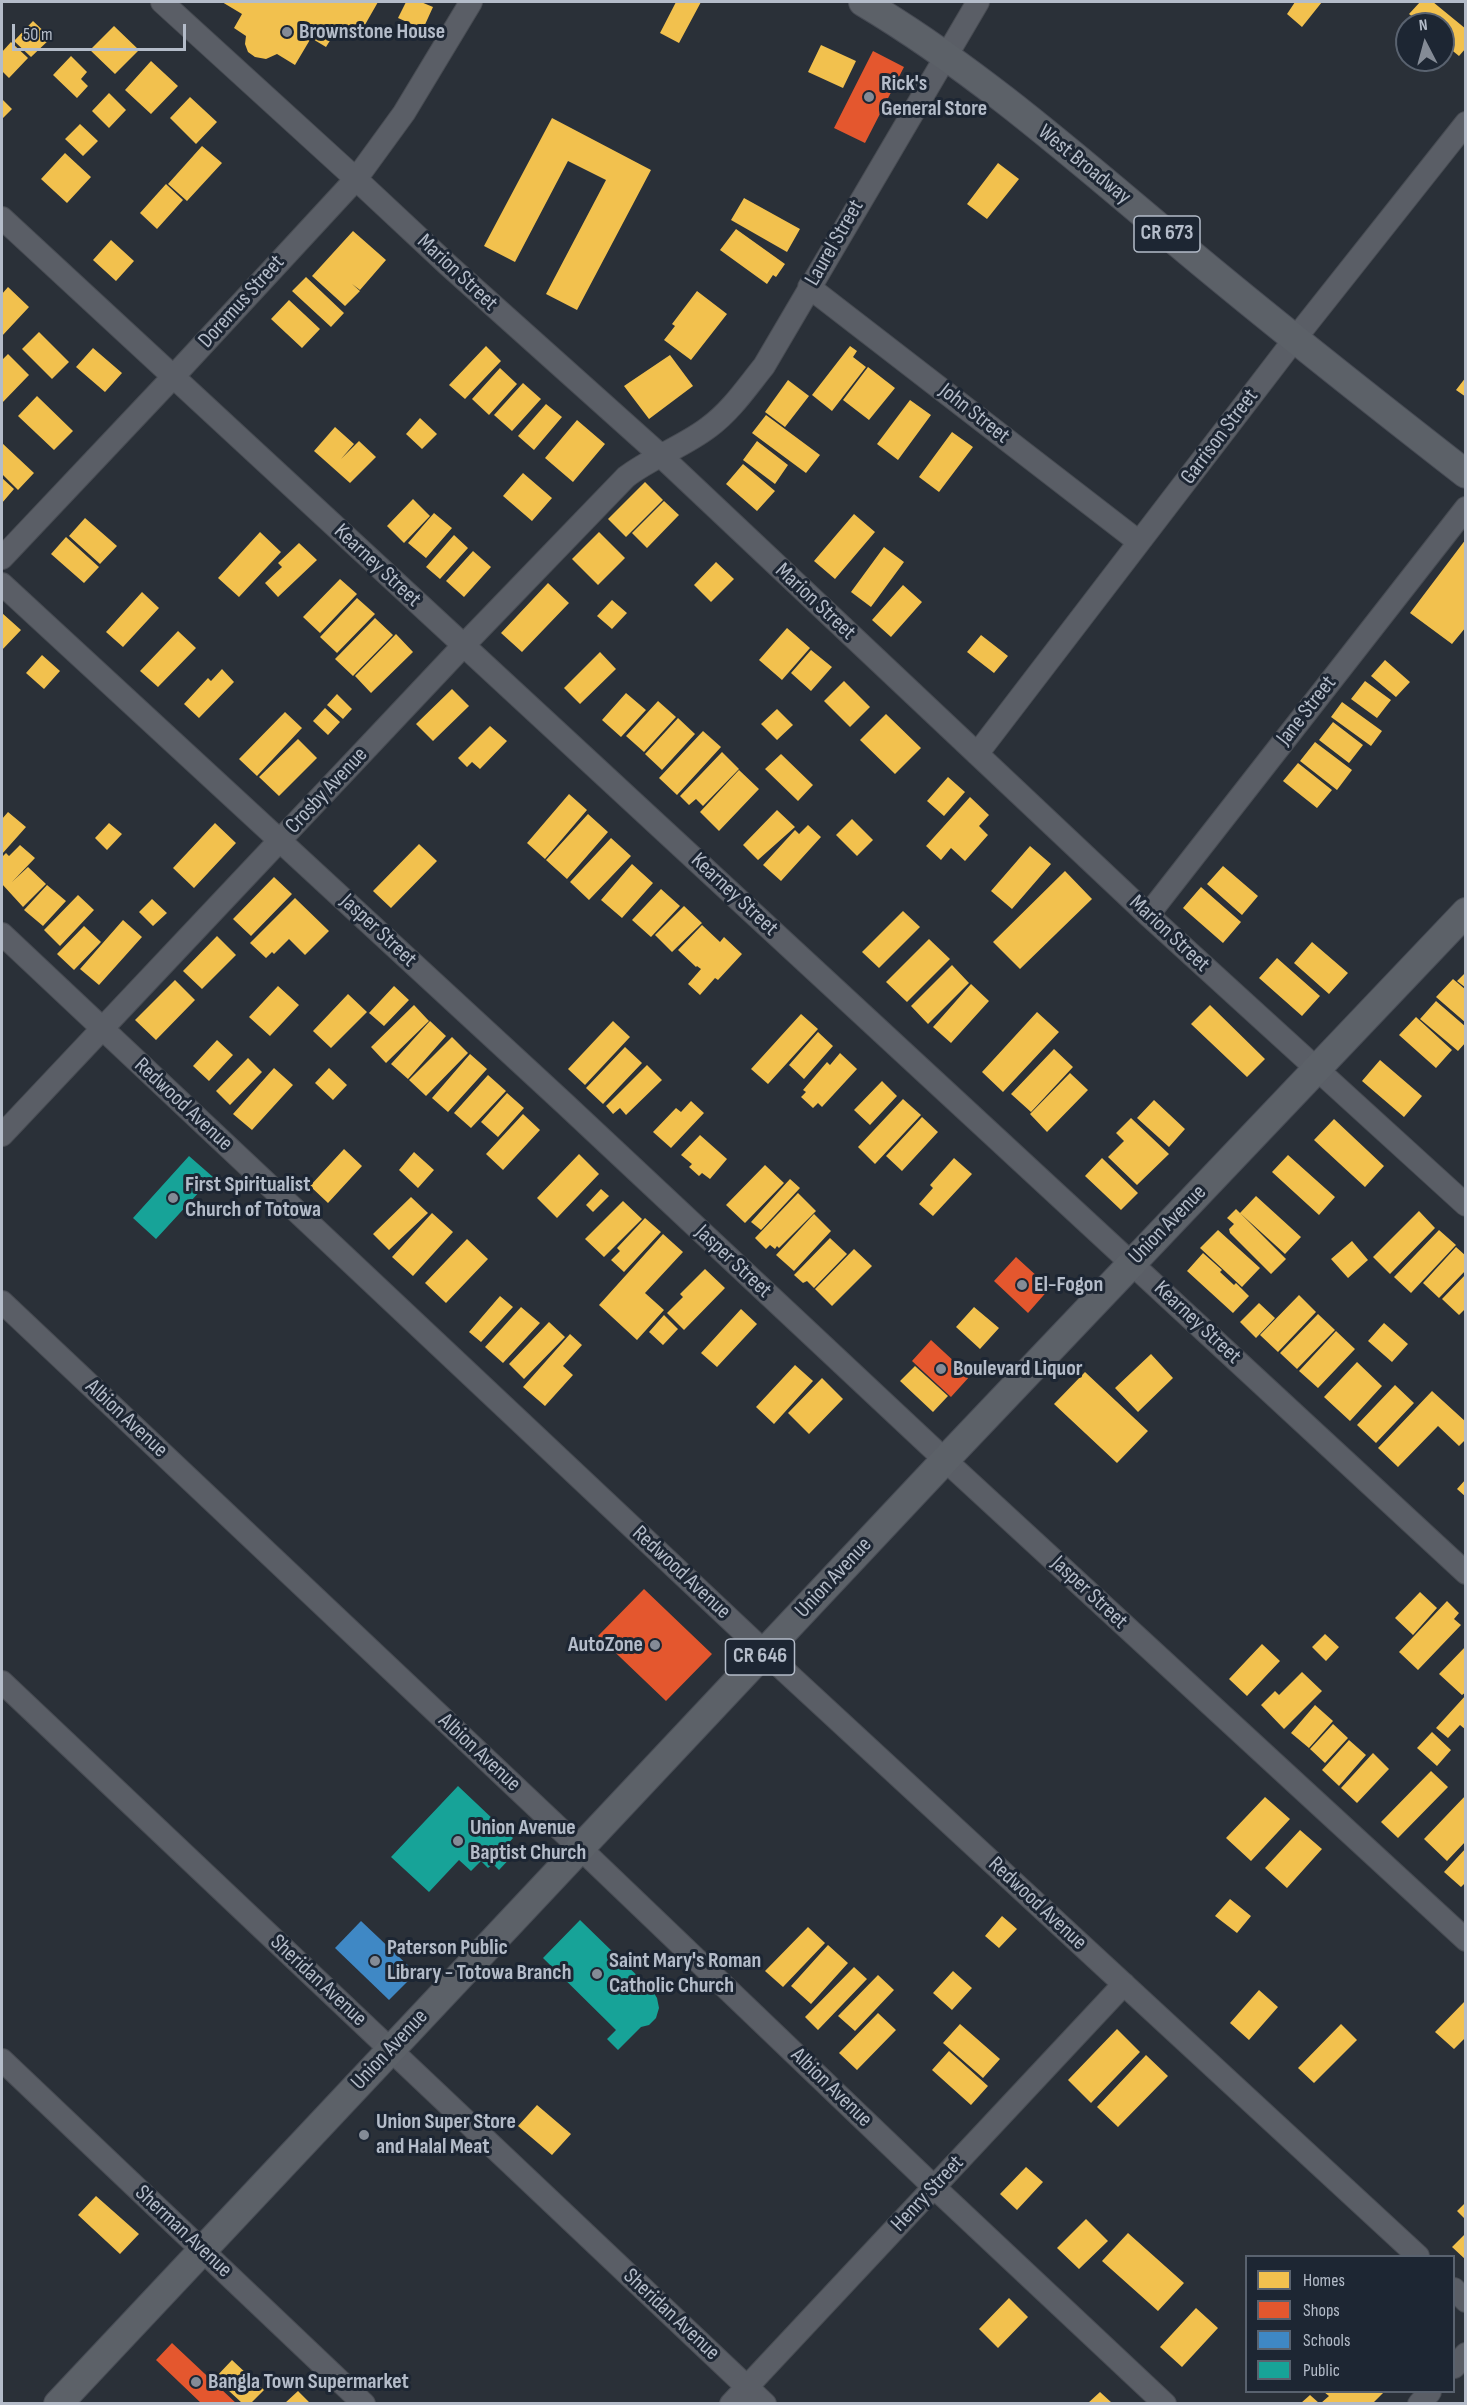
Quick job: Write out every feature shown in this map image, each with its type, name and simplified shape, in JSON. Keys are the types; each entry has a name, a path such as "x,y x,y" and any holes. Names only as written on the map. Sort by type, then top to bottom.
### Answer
{"main road":[{"name":"West Broadway","path":"863,2 914,32 1053,138 1294,340 1466,474"},
{"name":"Union Avenue","path":"58,2403 945,1460 1466,912"}],"street":[{"name":"Marion Street","path":"162,2 448,266 660,455 1148,915 1466,1205"},
{"name":"Doremus Street","path":"2,558 356,179 404,113 471,2"},
{"name":"Laurel Street","path":"660,455 708,428 736,401 764,366 978,2"},
{"name":"Garrison Street","path":"977,754 1294,340 1466,123"},
{"name":"Kearney Street","path":"2,218 1466,1573"},
{"name":"John Street","path":"809,287 1139,542"},
{"name":"Crosby Avenue","path":"2,1136 463,646 626,477 660,455"},
{"name":"Jane Street","path":"1148,915 1466,508"},
{"name":"Jasper Street","path":"2,584 582,1119 945,1460 1466,1940"},
{"name":"Redwood Avenue","path":"2,934 765,1652 1417,2255"},
{"name":"Albion Avenue","path":"2,1302 580,1848 934,2187 1165,2403"},
{"name":"Sheridan Avenue","path":"2,1682 765,2403"},
{"name":"Henry Street","path":"731,2403 1124,1984"},
{"name":"Sherman Avenue","path":"2,2060 364,2403"},
{"path":"1455,2290 1466,2301"},
{"path":"1455,2366 1466,2354"}],"building: Homes":[{"name":"Brownstone House","path":"222,2 378,2 358,37 339,26 326,47 311,38 295,65 277,54 266,59 255,57 248,52 245,44 246,36 234,28 242,14"},
{"path":"406,2 421,2 433,7 423,29 398,18"},
{"path":"676,2 701,2 679,43 660,33"},
{"path":"1295,2 1322,2 1302,27 1287,14"},
{"path":"1420,2 1433,2 1445,12 1411,12"},
{"path":"1455,20 1466,29 1466,48 1459,56 1455,53"},
{"path":"33,21 51,38 31,57 14,41"},
{"path":"114,26 139,50 115,74 90,50"},
{"path":"11,42 28,58 9,78 2,71 2,52"},
{"path":"821,45 856,61 843,88 808,72"},
{"path":"71,56 87,72 81,79 88,86 77,98 53,75"},
{"path":"151,61 178,86 151,114 125,90"},
{"path":"109,93 126,110 109,128 92,111"},
{"path":"190,97 217,122 196,144 170,118"},
{"path":"2,99 12,109 2,119"},
{"path":"552,118 651,170 577,310 546,294 606,180 568,161 515,262 484,246"},
{"path":"80,124 98,141 83,156 65,139"},
{"path":"202,146 222,163 187,201 168,184"},
{"path":"65,153 91,177 67,203 41,179"},
{"path":"998,163 1019,179 987,219 967,204"},
{"path":"166,184 183,200 157,229 140,213"},
{"path":"744,198 800,229 787,252 731,220"},
{"path":"736,229 785,264 776,277 773,275 767,284 720,250"},
{"path":"353,231 386,260 360,290 352,284 360,291 345,306 312,276"},
{"path":"111,240 134,261 116,281 93,260"},
{"path":"306,277 344,313 331,327 292,291"},
{"path":"8,287 29,307 2,336 2,294"},
{"path":"697,291 727,314 691,360 664,340 675,326 672,324"},
{"path":"289,300 320,329 302,348 271,319"},
{"path":"39,332 69,362 52,379 22,349"},
{"path":"486,346 501,361 465,399 449,385"},
{"path":"850,346 857,351 853,357 866,367 832,411 812,395"},
{"path":"93,348 122,373 105,392 76,367"},
{"path":"8,354 29,375 2,403 2,360"},
{"path":"670,355 693,386 649,419 624,386"},
{"path":"868,367 895,388 869,420 843,400"},
{"path":"500,368 517,384 489,415 472,399"},
{"path":"1466,377 1466,397 1456,390"},
{"path":"788,380 809,396 785,427 765,412"},
{"path":"523,383 541,399 512,431 494,415"},
{"path":"37,396 73,431 54,450 18,416"},
{"path":"910,400 931,415 898,460 877,444"},
{"path":"546,404 562,417 534,450 518,436"},
{"path":"766,415 820,455 806,473 752,433"},
{"path":"420,418 437,434 422,449 406,434"},
{"path":"577,420 605,444 573,482 545,458"},
{"path":"335,427 354,444 341,459 359,441 376,457 350,483 314,451"},
{"path":"952,432 973,447 939,492 919,477"},
{"path":"757,441 788,465 775,484 743,460"},
{"path":"2,443 34,473 18,490 2,474"},
{"path":"743,464 775,491 757,511 726,484"},
{"path":"523,473 552,498 532,521 503,496"},
{"path":"2,478 14,489 2,503"},
{"path":"645,482 663,500 626,537 608,519"},
{"path":"413,499 430,516 404,543 387,526"},
{"path":"664,501 679,515 647,548 632,533"},
{"path":"434,513 452,528 426,558 408,543"},
{"path":"854,514 875,532 835,579 814,561"},
{"path":"85,518 117,546 100,564 69,536"},
{"path":"260,532 281,552 239,597 218,578"},
{"path":"599,532 625,558 598,585 572,559"},
{"path":"454,535 468,548 440,579 426,567"},
{"path":"66,537 99,567 84,583 51,554"},
{"path":"1466,539 1466,627 1452,644 1410,613"},
{"path":"299,543 317,560 278,597 265,583 282,567 278,563"},
{"path":"884,547 904,562 871,607 851,592"},
{"path":"473,551 491,567 464,597 446,581"},
{"path":"716,562 734,579 711,602 694,585"},
{"path":"340,579 357,594 320,633 303,617"},
{"path":"548,583 569,603 522,652 501,633"},
{"path":"903,585 922,602 891,637 872,620"},
{"path":"142,592 159,608 123,647 106,632"},
{"path":"357,598 375,614 337,653 320,637"},
{"path":"612,600 627,613 612,629 597,616"},
{"path":"2,613 21,630 2,650"},
{"path":"375,618 393,635 353,676 335,659"},
{"path":"787,628 810,648 782,680 759,660"},
{"path":"178,631 196,648 158,687 140,671"},
{"path":"396,634 413,652 371,693 355,676"},
{"path":"981,635 1008,656 994,673 967,652"},
{"path":"811,650 832,667 811,691 791,673"},
{"path":"600,652 616,669 580,704 564,688"},
{"path":"42,655 60,671 44,689 26,673"},
{"path":"1385,660 1410,682 1396,697 1371,676"},
{"path":"222,669 234,682 199,718 184,704 208,678 211,681"},
{"path":"844,681 870,707 850,727 824,701"},
{"path":"1365,681 1391,700 1377,718 1351,699"},
{"path":"452,689 469,706 433,741 416,724"},
{"path":"626,693 646,710 621,737 602,720"},
{"path":"337,694 352,709 343,719 327,705"},
{"path":"658,701 676,717 644,752 626,736"},
{"path":"1342,702 1382,731 1371,746 1331,717"},
{"path":"325,708 340,722 328,735 313,721"},
{"path":"777,709 793,725 777,740 761,724"},
{"path":"285,712 302,728 257,776 239,759"},
{"path":"886,714 921,748 895,774 860,740"},
{"path":"678,718 695,734 662,770 645,754"},
{"path":"1333,722 1363,745 1349,763 1319,740"},
{"path":"490,726 507,741 480,769 472,762 467,767 458,758"},
{"path":"703,731 721,747 677,795 659,778"},
{"path":"298,739 317,758 279,796 259,777"},
{"path":"1315,742 1352,770 1337,790 1300,761"},
{"path":"722,752 739,769 703,806 696,799 689,805 680,796"},
{"path":"781,754 813,785 798,801 765,769"},
{"path":"1298,763 1332,790 1317,808 1283,781"},
{"path":"739,770 759,789 719,831 700,812"},
{"path":"948,777 965,792 944,816 927,801"},
{"path":"569,794 587,810 545,859 527,843"},
{"path":"970,797 989,815 979,826 988,835 965,861 951,848 941,860 926,846"},
{"path":"777,810 795,827 758,860 743,845"},
{"path":"8,812 26,827 2,854 2,819"},
{"path":"588,814 608,832 567,879 546,860"},
{"path":"852,819 873,840 857,856 836,835"},
{"path":"109,823 122,834 107,850 95,838"},
{"path":"215,823 236,843 194,888 173,868"},
{"path":"808,825 821,837 781,881 763,865 795,830 799,834"},
{"path":"611,838 631,856 589,900 570,882"},
{"path":"419,844 437,861 391,908 373,891"},
{"path":"20,845 35,858 12,882 28,867 46,884 23,907 2,884 2,857 6,853 9,856"},
{"path":"1030,846 1051,864 1012,909 991,891"},
{"path":"632,864 653,883 622,918 601,900"},
{"path":"1223,866 1258,896 1242,915 1207,884"},
{"path":"1065,871 1092,899 1020,969 993,942"},
{"path":"274,877 292,894 251,936 233,919"},
{"path":"47,885 66,901 43,926 24,910"},
{"path":"1201,887 1241,922 1223,943 1183,908"},
{"path":"661,889 680,906 651,937 632,920"},
{"path":"78,895 94,910 60,946 44,930"},
{"path":"295,898 329,931 305,955 289,939 274,954 272,952 266,958 250,943"},
{"path":"152,899 167,913 153,926 139,912"},
{"path":"684,906 702,923 672,952 655,935"},
{"path":"903,911 920,927 879,968 862,952"},
{"path":"123,920 142,937 99,985 80,969"},
{"path":"702,925 720,942 724,937 742,954 718,980 715,978 700,995 688,984 701,969 678,950"},
{"path":"84,926 101,942 74,970 57,954"},
{"path":"217,936 236,955 202,989 183,971"},
{"path":"929,939 950,959 907,1002 886,982"},
{"path":"1312,942 1348,973 1329,994 1294,963"},
{"path":"1277,958 1320,996 1302,1016 1259,978"},
{"path":"952,965 969,983 928,1024 911,1006"},
{"path":"1466,972 1466,988 1457,981"},
{"path":"1453,979 1466,990 1466,1023 1436,997"},
{"path":"175,980 195,1000 156,1040 135,1020"},
{"path":"971,984 989,1001 951,1043 933,1027"},
{"path":"278,986 299,1005 270,1036 249,1017"},
{"path":"394,986 409,1000 384,1026 369,1013"},
{"path":"348,994 367,1012 331,1048 313,1031"},
{"path":"1436,1001 1466,1027 1466,1042 1458,1051 1420,1019"},
{"path":"414,1005 429,1021 386,1063 371,1047"},
{"path":"1210,1005 1265,1059 1247,1077 1191,1024"},
{"path":"1037,1012 1059,1032 1003,1092 982,1072"},
{"path":"801,1014 818,1029 768,1084 751,1069"},
{"path":"1416,1017 1452,1050 1436,1068 1399,1035"},
{"path":"430,1021 446,1036 408,1079 391,1064"},
{"path":"613,1021 630,1037 585,1085 568,1069"},
{"path":"818,1032 833,1046 804,1079 789,1065"},
{"path":"452,1037 468,1053 426,1096 409,1080"},
{"path":"217,1040 233,1055 209,1081 193,1066"},
{"path":"625,1047 642,1063 603,1104 586,1088"},
{"path":"1054,1049 1073,1067 1031,1112 1011,1094"},
{"path":"840,1053 857,1069 822,1107 818,1103 813,1108 801,1097 806,1092 803,1090 827,1062 830,1065"},
{"path":"470,1054 487,1069 448,1112 432,1098"},
{"path":"248,1058 262,1072 230,1105 216,1091"},
{"path":"1380,1060 1422,1096 1404,1117 1362,1081"},
{"path":"647,1065 662,1080 626,1115 620,1108 613,1114 606,1106"},
{"path":"274,1068 293,1085 252,1130 233,1114"},
{"path":"329,1068 347,1085 333,1100 315,1083"},
{"path":"1070,1073 1088,1090 1047,1132 1030,1114"},
{"path":"488,1075 506,1091 471,1128 454,1113"},
{"path":"882,1081 897,1096 870,1125 854,1110"},
{"path":"507,1093 524,1108 498,1137 481,1122"},
{"path":"903,1099 921,1115 875,1164 858,1147"},
{"path":"1154,1100 1185,1129 1169,1147 1137,1118"},
{"path":"691,1101 704,1113 671,1148 653,1132 676,1108 681,1112"},
{"path":"523,1114 540,1130 503,1170 486,1154"},
{"path":"922,1117 938,1132 902,1171 886,1156"},
{"path":"1131,1118 1169,1154 1137,1185 1108,1157 1124,1141 1116,1133"},
{"path":"1334,1119 1384,1166 1365,1187 1314,1140"},
{"path":"700,1135 727,1159 710,1179 702,1173 699,1176 689,1167 692,1164 681,1155"},
{"path":"344,1149 362,1166 328,1203 310,1186"},
{"path":"414,1152 434,1170 418,1188 399,1170"},
{"path":"579,1154 599,1174 557,1218 537,1198"},
{"path":"1288,1155 1335,1197 1319,1215 1272,1172"},
{"path":"954,1158 972,1174 933,1216 919,1204 933,1188 930,1185"},
{"path":"1102,1158 1138,1193 1121,1210 1085,1176"},
{"path":"765,1165 784,1183 745,1223 726,1205"},
{"path":"790,1179 800,1188 761,1230 751,1222"},
{"path":"601,1189 609,1196 593,1212 586,1205"},
{"path":"798,1193 816,1211 779,1248 777,1246 775,1249 770,1245 766,1249 755,1238"},
{"path":"1256,1196 1301,1237 1285,1254 1240,1213"},
{"path":"411,1197 428,1213 389,1250 373,1234"},
{"path":"623,1201 642,1219 604,1257 585,1239"},
{"path":"1236,1209 1286,1259 1271,1274 1230,1233 1229,1229 1234,1224 1227,1218"},
{"path":"1419,1211 1435,1228 1390,1274 1373,1257"},
{"path":"432,1213 453,1232 413,1276 392,1257"},
{"path":"814,1214 831,1231 794,1271 776,1255"},
{"path":"645,1218 661,1232 624,1272 611,1260 620,1251 617,1248"},
{"path":"1218,1230 1260,1268 1242,1287 1200,1248"},
{"path":"1439,1230 1456,1245 1411,1293 1394,1277"},
{"path":"663,1234 683,1252 645,1293 664,1310 637,1340 599,1305"},
{"path":"830,1238 847,1254 814,1288 807,1281 803,1283 794,1275"},
{"path":"467,1239 488,1259 446,1303 425,1283"},
{"path":"1352,1241 1368,1260 1348,1278 1331,1259"},
{"path":"1456,1247 1466,1256 1466,1270 1439,1298 1423,1283"},
{"path":"854,1249 872,1266 832,1306 815,1289"},
{"path":"1203,1253 1222,1270 1220,1272 1249,1296 1233,1313 1187,1271"},
{"path":"705,1269 725,1288 684,1330 667,1313 683,1297 680,1294"},
{"path":"1466,1274 1466,1308 1459,1315 1442,1299"},
{"path":"1299,1295 1316,1312 1278,1352 1260,1335"},
{"path":"500,1296 513,1307 481,1342 469,1332"},
{"path":"1259,1303 1275,1318 1256,1338 1240,1322"},
{"path":"521,1307 540,1323 503,1363 485,1347"},
{"path":"974,1307 999,1328 980,1349 956,1327"},
{"path":"741,1309 757,1324 717,1367 701,1353"},
{"path":"1318,1314 1335,1330 1297,1369 1280,1353"},
{"path":"664,1315 678,1329 663,1345 649,1332"},
{"path":"549,1322 565,1337 524,1379 509,1364"},
{"path":"1384,1323 1408,1344 1392,1362 1368,1341"},
{"path":"1336,1331 1355,1349 1318,1388 1299,1371"},
{"path":"570,1334 582,1345 563,1366 573,1375 545,1406 523,1387"},
{"path":"1151,1354 1173,1378 1138,1412 1115,1388"},
{"path":"1357,1362 1382,1386 1350,1421 1324,1397"},
{"path":"795,1365 813,1381 774,1424 756,1407"},
{"path":"915,1366 948,1396 933,1412 900,1381"},
{"path":"1085,1372 1148,1431 1117,1463 1054,1404"},
{"path":"822,1378 843,1399 809,1434 788,1413"},
{"path":"1395,1385 1414,1403 1376,1443 1357,1425"},
{"path":"1432,1391 1466,1422 1466,1439 1459,1446 1438,1426 1398,1467 1378,1448"},
{"path":"1466,1479 1466,1497 1457,1489"},
{"path":"1420,1592 1437,1608 1413,1635 1395,1618"},
{"path":"1447,1601 1459,1613 1454,1619 1461,1625 1418,1670 1399,1652"},
{"path":"1325,1634 1339,1647 1326,1661 1312,1647"},
{"path":"1262,1644 1280,1661 1247,1696 1229,1679"},
{"path":"1466,1646 1466,1692 1462,1695 1439,1674"},
{"path":"1302,1672 1322,1691 1284,1729 1261,1705 1275,1691 1279,1695"},
{"path":"1466,1695 1466,1730 1460,1725 1448,1738 1436,1728"},
{"path":"1315,1705 1333,1721 1309,1748 1291,1733"},
{"path":"1333,1724 1348,1738 1325,1763 1310,1749"},
{"path":"1432,1732 1451,1750 1437,1766 1417,1748"},
{"path":"1349,1740 1366,1755 1339,1786 1322,1770"},
{"path":"1373,1753 1389,1769 1357,1803 1341,1788"},
{"path":"1431,1771 1448,1787 1398,1838 1381,1822"},
{"path":"1466,1795 1466,1841 1447,1861 1424,1839"},
{"path":"1265,1797 1290,1819 1251,1861 1226,1838"},
{"path":"1300,1830 1322,1849 1287,1888 1265,1868"},
{"path":"1466,1848 1466,1882 1461,1887 1444,1872"},
{"path":"1230,1899 1251,1916 1237,1933 1215,1916"},
{"path":"1002,1916 1017,1929 999,1948 985,1936"},
{"path":"808,1927 825,1943 783,1987 765,1971"},
{"path":"828,1945 848,1963 811,2004 791,1986"},
{"path":"854,1967 867,1979 818,2030 805,2017"},
{"path":"953,1971 972,1988 952,2010 933,1993"},
{"path":"878,1975 894,1990 855,2031 838,2016"},
{"path":"1259,1990 1278,2007 1249,2040 1230,2023"},
{"path":"1466,2000 1466,2037 1454,2049 1435,2032"},
{"path":"878,2013 896,2030 857,2070 839,2053"},
{"path":"960,2024 1000,2059 983,2078 943,2043"},
{"path":"1341,2024 1357,2040 1314,2083 1298,2068"},
{"path":"1117,2029 1140,2052 1091,2103 1068,2080"},
{"path":"949,2051 988,2086 971,2105 932,2070"},
{"path":"1146,2055 1168,2076 1118,2127 1097,2107"},
{"path":"537,2105 571,2134 552,2155 518,2126"},
{"path":"1026,2167 1043,2182 1017,2210 1000,2194"},
{"path":"96,2196 139,2234 120,2254 78,2215"},
{"path":"1466,2202 1466,2220 1457,2211"},
{"path":"1086,2219 1108,2241 1079,2269 1057,2248"},
{"path":"1128,2233 1184,2283 1158,2311 1102,2261"},
{"path":"1466,2233 1466,2260 1452,2247"},
{"path":"1009,2298 1028,2317 998,2348 979,2329"},
{"path":"1196,2308 1218,2328 1182,2367 1160,2347"},
{"path":"232,2360 264,2390 251,2403 242,2403 215,2378"},
{"path":"298,2391 310,2403 285,2403"},
{"path":"1100,2392 1112,2403 1088,2403"},
{"path":"1325,2393 1383,2393 1373,2403 1321,2403 1329,2396"},
{"path":"1310,2395 1319,2403 1301,2403"}],"building: Shops":[{"name":"Rick's General Store","path":"873,51 904,67 865,143 834,128"},
{"name":"El-Fogon","path":"1016,1257 1050,1288 1028,1313 994,1281"},
{"name":"Boulevard Liquor","path":"931,1340 970,1376 951,1397 912,1361"},
{"name":"AutoZone","path":"644,1589 712,1654 666,1701 598,1636"},
{"name":"Bangla Town Supermarket","path":"172,2343 237,2404 202,2404 156,2360"}],"building: Schools":[{"name":"Paterson Public Library - Totowa Branch","path":"361,1921 416,1973 389,2000 335,1948"}],"building: Public":[{"name":"First Spiritualist Church of Totowa","path":"189,1156 213,1177 156,1239 133,1218"},
{"name":"Union Avenue Baptist Church","path":"458,1786 513,1838 507,1845 516,1852 499,1870 493,1864 488,1868 481,1861 471,1871 459,1860 429,1892 391,1857"},
{"name":"Saint Mary's Roman Catholic Church","path":"580,1920 652,1990 657,1998 659,2008 656,2018 649,2025 641,2027 618,2050 607,2039 616,2030 543,1958"}],"place":[{"name":"Brownstone House","path":"287,32"},
{"name":"Rick's General Store","path":"869,97"},
{"name":"First Spiritualist Church of Totowa","path":"173,1198"},
{"name":"El-Fogon","path":"1022,1285"},
{"name":"Boulevard Liquor","path":"941,1369"},
{"name":"AutoZone","path":"655,1645"},
{"name":"Union Avenue Baptist Church","path":"458,1841"},
{"name":"Paterson Public Library - Totowa Branch","path":"375,1961"},
{"name":"Saint Mary's Roman Catholic Church","path":"597,1974"},
{"name":"Union Super Store and Halal Meat","path":"364,2135"},
{"name":"Bangla Town Supermarket","path":"196,2382"}]}
